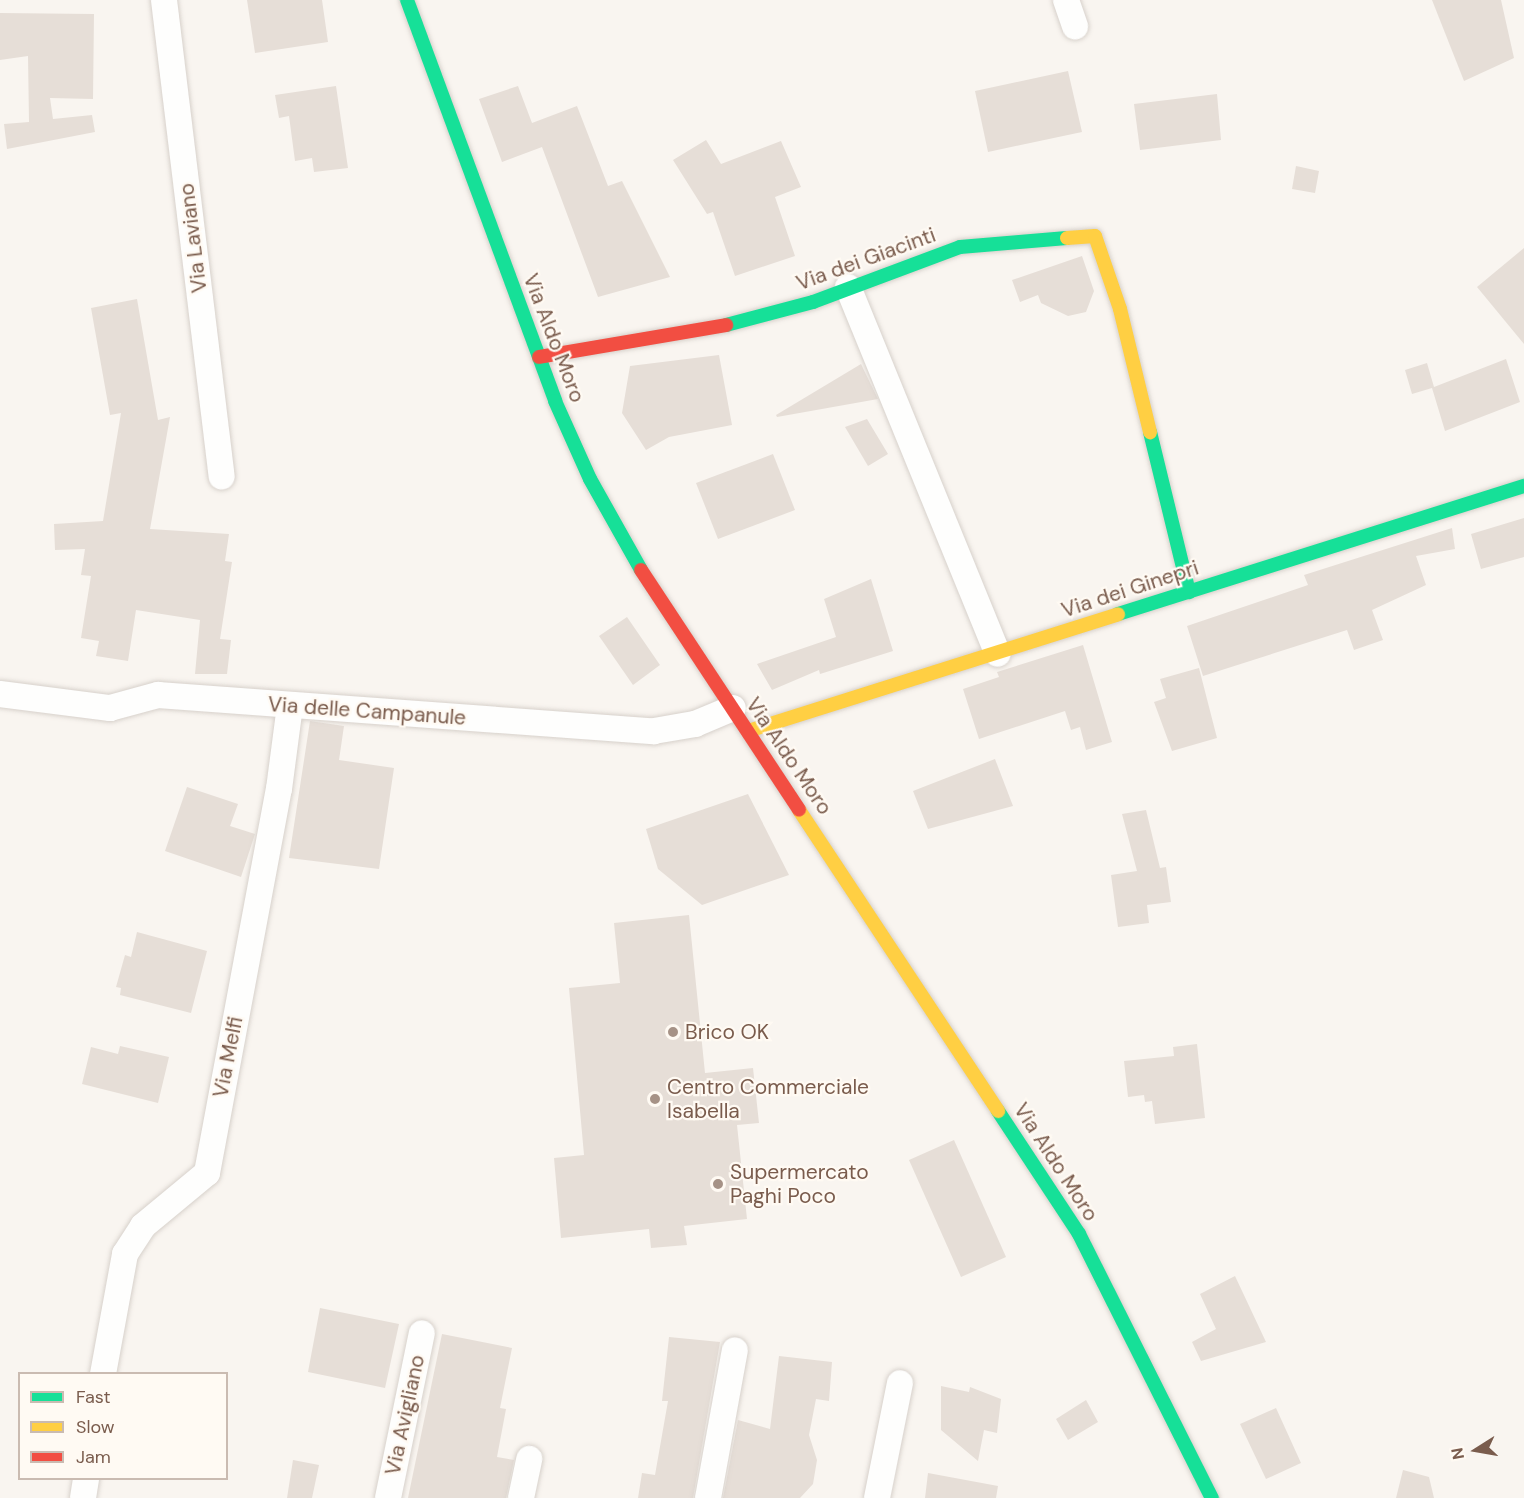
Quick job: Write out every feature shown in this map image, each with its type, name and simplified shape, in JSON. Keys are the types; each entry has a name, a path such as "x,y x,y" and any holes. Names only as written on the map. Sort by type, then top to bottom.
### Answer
{"street":[{"name":"Via Laviano","path":"164,0 222,476"},
{"name":"Via Aldo Moro","path":"407,0 538,357 590,479 630,553 1078,1234 1212,1498"},
{"path":"1066,0 1076,26"},
{"name":"Via dei Giacinti","path":"538,357 748,321 960,247 1095,236 1120,309 1189,592"},
{"path":"848,287 998,654"},
{"name":"Via dei Ginepri","path":"748,731 998,654 1524,486"},
{"name":"Via delle Campanule","path":"0,694 110,708 158,695 654,731 695,724 733,708"},
{"name":"Via Melfi","path":"103,1372 125,1254 143,1226 207,1173 279,789 290,706"},
{"name":"Via Avigliano","path":"388,1498 422,1333"},
{"path":"708,1498 735,1350"},
{"path":"877,1498 900,1383"},
{"path":"521,1498 529,1459"},
{"path":"83,1498 86,1480"}],"building":[{"path":"247,0 322,0 328,42 255,53"},
{"path":"1432,0 1501,0 1514,58 1464,81"},
{"path":"0,13 94,14 93,99 50,98 53,119 92,115 95,132 7,149 4,124 29,122 28,56 0,60"},
{"path":"1068,71 1082,132 988,152 975,91"},
{"path":"336,86 348,168 314,172 312,158 295,161 289,116 279,118 275,95"},
{"path":"518,86 532,123 577,106 608,186 622,181 670,277 598,297 542,147 502,162 479,99"},
{"path":"1217,94 1221,140 1140,150 1134,104"},
{"path":"706,140 721,164 781,141 801,187 775,197 795,256 735,276 713,212 707,214 673,160"},
{"path":"1296,166 1319,171 1315,193 1292,189"},
{"path":"1524,248 1524,344 1477,287"},
{"path":"1082,256 1094,291 1086,312 1068,316 1041,303 1038,295 1020,302 1012,280"},
{"path":"137,299 158,420 170,417 150,529 229,534 225,561 232,562 220,639 231,640 227,674 195,674 200,620 136,610 128,661 96,656 99,641 81,638 91,576 81,575 85,549 55,550 54,524 103,521 121,413 110,415 91,308"},
{"path":"719,355 732,425 669,437 646,450 622,413 630,366"},
{"path":"1506,359 1520,402 1445,431 1432,388 1412,394 1405,370 1427,363 1434,387"},
{"path":"861,364 878,399 777,417 776,415"},
{"path":"867,419 888,454 868,466 845,427"},
{"path":"773,454 795,510 718,539 696,483"},
{"path":"1524,518 1524,557 1481,569 1471,534"},
{"path":"1452,528 1455,549 1416,556 1426,585 1372,610 1383,640 1354,650 1347,630 1203,676 1187,626 1308,585 1304,575"},
{"path":"871,579 893,651 820,674 819,670 772,690 757,664 836,637 824,599"},
{"path":"627,617 660,665 633,685 599,636"},
{"path":"1083,645 1112,742 1086,750 1080,727 1071,730 1065,711 979,739 963,689 999,677 997,672"},
{"path":"1199,668 1217,738 1172,751 1154,702 1166,698 1160,679"},
{"path":"310,721 344,726 339,760 394,768 379,869 289,858"},
{"path":"995,759 1013,806 928,829 913,791"},
{"path":"187,787 238,804 230,826 255,834 241,877 165,851"},
{"path":"748,794 789,875 702,905 658,869 646,829"},
{"path":"1146,810 1160,868 1166,867 1171,902 1147,905 1149,923 1118,927 1111,875 1137,871 1122,814"},
{"name":"Centro Commerciale Isabella","path":"689,915 705,1073 753,1068 759,1123 737,1125 747,1219 684,1226 687,1245 651,1248 649,1229 561,1238 554,1158 584,1155 569,988 620,983 614,923"},
{"path":"137,932 207,951 191,1013 120,995 121,988 116,987 125,955 131,957"},
{"path":"1197,1044 1205,1118 1155,1124 1152,1101 1145,1102 1144,1095 1128,1097 1124,1061 1174,1056 1173,1047"},
{"path":"120,1046 169,1057 158,1103 82,1084 91,1047 118,1054"},
{"path":"954,1140 1006,1257 961,1277 909,1160"},
{"path":"1235,1276 1266,1342 1201,1361 1192,1342 1216,1329 1200,1294"},
{"path":"320,1308 399,1324 385,1388 308,1372"},
{"path":"442,1334 512,1348 500,1408 506,1409 497,1457 514,1460 506,1498 408,1498"},
{"path":"669,1337 720,1342 693,1498 638,1498 642,1473 655,1475 668,1401 662,1401"},
{"path":"779,1356 832,1362 829,1401 816,1399 809,1435 817,1460 813,1484 800,1498 723,1498 738,1420 770,1429"},
{"path":"941,1386 969,1392 970,1387 1001,1399 997,1433 984,1430 978,1461 941,1430"},
{"path":"1086,1400 1098,1422 1068,1440 1056,1419"},
{"path":"1276,1408 1301,1463 1266,1479 1240,1424"},
{"path":"293,1460 319,1465 312,1498 287,1498"},
{"path":"1403,1470 1429,1477 1434,1498 1396,1498"},
{"path":"928,1473 998,1486 996,1498 925,1498"}],"traffic: fast":[{"path":"407,0 555,401 590,479 641,570"},
{"path":"726,325 813,302 960,247 1067,238"},
{"path":"1150,432 1189,592"},
{"path":"1118,614 1524,486"},
{"path":"998,1111 1079,1234 1212,1498"}],"traffic: slow":[{"path":"1067,238 1095,236 1120,309 1150,432"},
{"path":"748,731 1118,614"},
{"path":"799,810 998,1111"}],"traffic: jam":[{"path":"539,357 726,325"},
{"path":"641,570 799,810"}],"place":[{"name":"Brico OK","path":"673,1032"},
{"name":"Centro Commerciale Isabella","path":"655,1099"},
{"name":"Supermercato Paghi Poco","path":"718,1184"}]}
